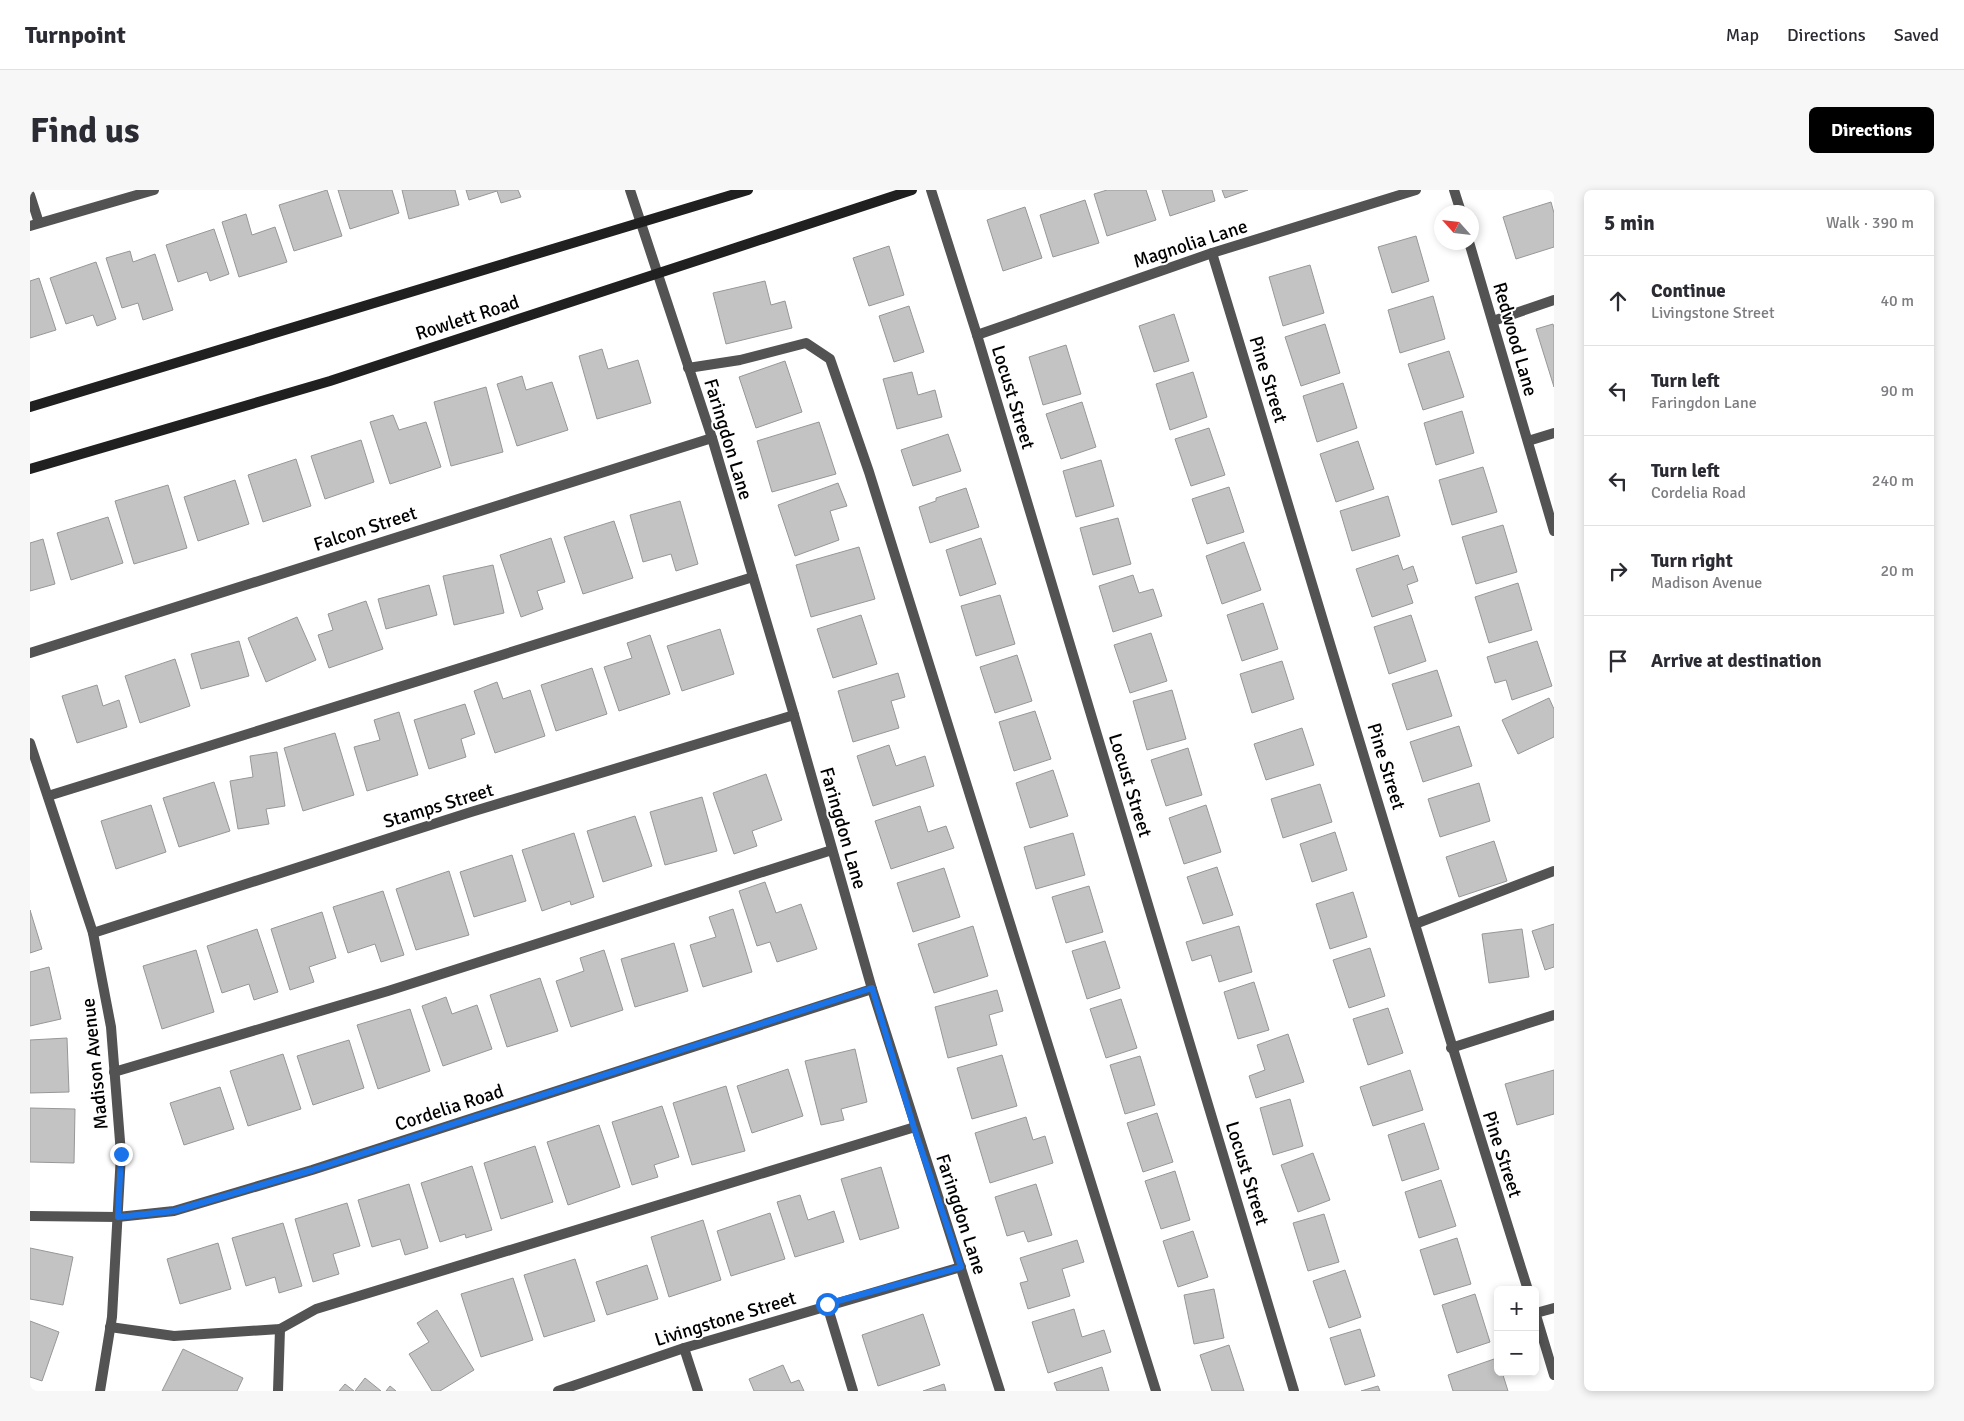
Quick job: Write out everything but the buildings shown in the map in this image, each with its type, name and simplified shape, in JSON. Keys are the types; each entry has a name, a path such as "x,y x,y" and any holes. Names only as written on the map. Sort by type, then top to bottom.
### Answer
{"main road":[{"name":"Rowlett Road","path":"30,407 748,190"},
{"name":"Rowlett Road","path":"30,469 330,380 912,190"}],"street":[{"path":"30,195 35,224 154,190"},
{"name":"Faringdon Lane","path":"630,190 712,438 914,1128 1000,1391"},
{"name":"Locust Street","path":"931,190 977,335 1294,1391"},
{"name":"Magnolia Lane","path":"977,335 1212,253 1416,190"},
{"path":"1454,190 1459,205"},
{"name":"Redwood Lane","path":"1472,250 1554,531"},
{"name":"Pine Street","path":"1212,253 1451,1048 1527,1286"},
{"path":"1492,322 1554,300"},
{"path":"688,368 740,360 806,343 830,359 869,472 1156,1391"},
{"path":"1528,441 1554,433"},
{"name":"Falcon Street","path":"30,653 712,438"},
{"path":"48,796 753,577"},
{"name":"Stamps Street","path":"93,932 471,812 794,715"},
{"name":"Madison Avenue","path":"30,743 93,932 111,1027 121,1154 110,1328 100,1391"},
{"path":"114,1072 388,992 832,850"},
{"path":"1415,924 1554,871"},
{"name":"Cordelia Road","path":"30,1216 118,1217 174,1211 312,1170 872,988"},
{"path":"1451,1048 1554,1015"},
{"path":"110,1328 174,1336 280,1329 316,1309 914,1128"},
{"name":"Livingstone Street","path":"558,1391 684,1348 827,1304 961,1267"},
{"path":"827,1304 853,1391"},
{"path":"1539,1312 1554,1308"},
{"path":"1539,1326 1554,1375"},
{"path":"278,1391 280,1329"},
{"path":"684,1348 698,1391"}],"route":[{"path":"121,1154 118,1217 174,1211 312,1170 872,988 914,1128 961,1267 827,1304"}]}
